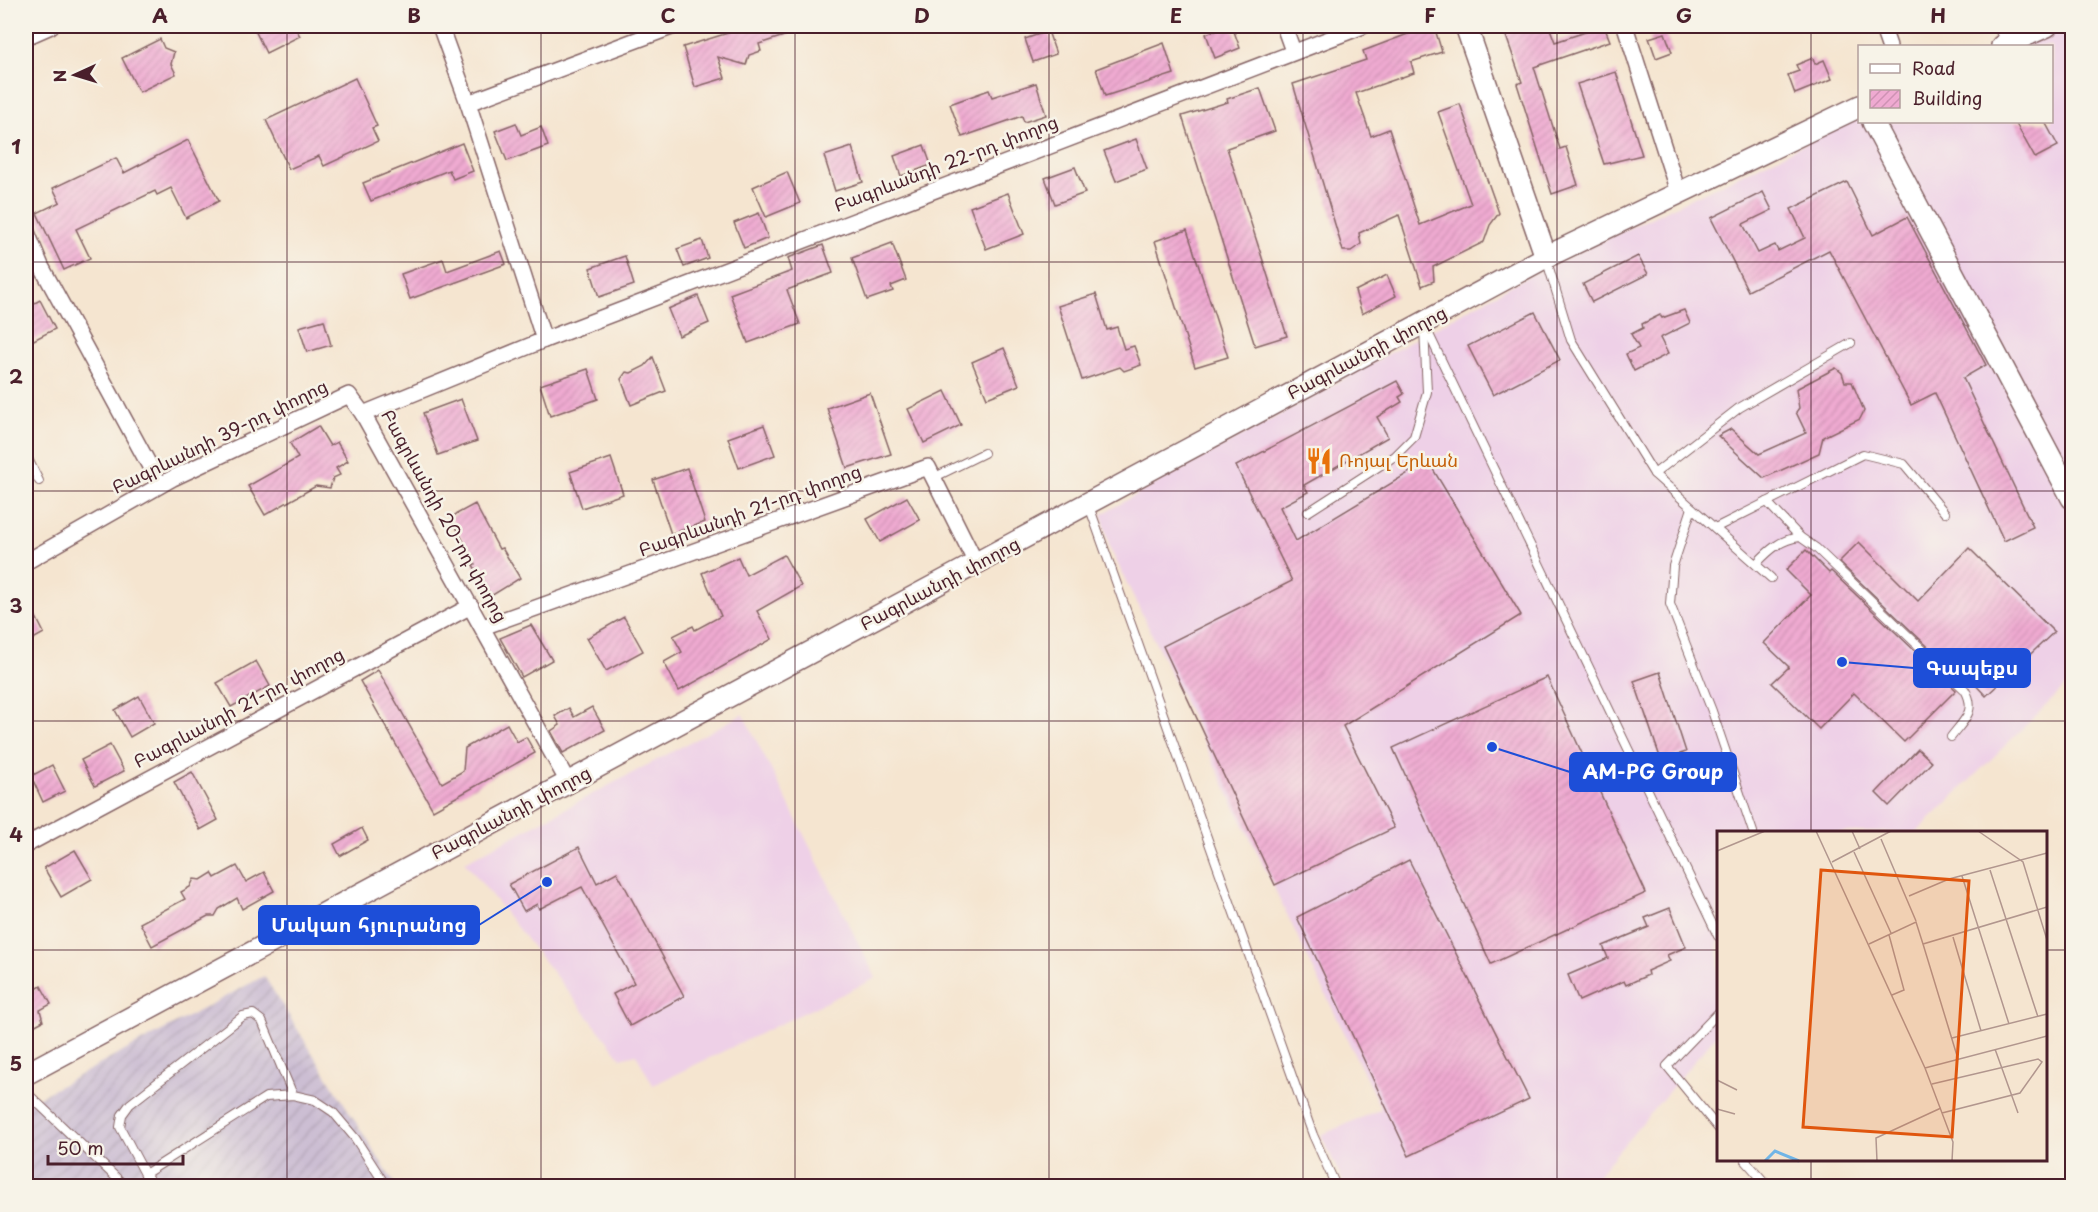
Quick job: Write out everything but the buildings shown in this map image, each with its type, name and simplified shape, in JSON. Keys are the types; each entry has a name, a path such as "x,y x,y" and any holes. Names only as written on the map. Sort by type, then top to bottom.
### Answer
{"main road":[{"path":"1466,26 1546,257"},
{"path":"2006,45 2047,26"},
{"name":"Բագրևանդի փողոց","path":"26,1074 977,565 1546,257 1858,107"},
{"path":"1874,123 2073,498"}],"street":[{"path":"26,37 51,26"},
{"path":"440,26 468,103 544,340"},
{"path":"468,103 674,26"},
{"path":"1284,26 1293,51"},
{"name":"Բագրևանդի 22-րդ փողոց","path":"544,340 1363,26"},
{"path":"1625,26 1678,192"},
{"path":"1882,26 1889,45"},
{"path":"26,230 41,266 160,485"},
{"name":"Բագրևանդի 20-րդ փողոց","path":"544,340 363,414 568,782"},
{"name":"Բագրևանդի 39-րդ փողոց","path":"26,562 160,485 349,395 363,414"},
{"name":"Բագրևանդի 21-րդ փողոց","path":"483,627 928,467 933,478"},
{"path":"933,478 977,565"},
{"name":"Բագրևանդի 21-րդ փողոց","path":"26,845 471,606"}],"lane":[{"path":"1997,26 2004,45"},
{"path":"1546,257 1571,340 1654,474 1771,578"},
{"path":"26,273 41,266"},
{"path":"1308,512 1395,456 1414,437 1427,392 1424,323"},
{"path":"1424,323 1717,932"},
{"path":"1654,474 1739,408 1851,343"},
{"path":"933,478 984,453"},
{"path":"1715,528 1863,454 1904,464 1945,513"},
{"path":"26,455 39,481"},
{"path":"1767,502 1800,537 1816,548 1965,690 1972,701 1971,712 1951,737"},
{"path":"1088,504 1313,1135 1336,1186"},
{"path":"1692,508 1673,566 1670,604 1712,711 1753,831"},
{"path":"1756,564 1770,549 1789,538 1800,537"},
{"path":"154,1186 145,1174 120,1127 122,1115 130,1104 243,1016 252,1014 262,1021 293,1095"},
{"path":"1717,1014 1667,1066 1717,1126"},
{"path":"26,1092 125,1186"},
{"path":"145,1174 266,1097 293,1095 315,1100 333,1112 355,1138 386,1186"},
{"path":"1746,1161 1768,1186"}],"shaded area":[{"path":"2052,26 2072,26 2072,680 1918,831 1717,831 1717,1034 1589,1186 1345,1186 1321,1135 1381,1109 1110,548 1102,514 1521,280 1858,118 1858,123 2053,123 2053,45 2010,45"},
{"path":"743,714 876,978 653,1085 636,1054 621,1058 465,862"},
{"path":"264,976 396,1186 26,1186 26,1104"}],"place":[{"name":"Ռոյալ Երևան","path":"1319,461"},
{"name":"Գապեքս","path":"1842,662"},
{"name":"AM-PG Group","path":"1492,747"},
{"name":"Մակաո հյուրանոց","path":"547,882"}]}
